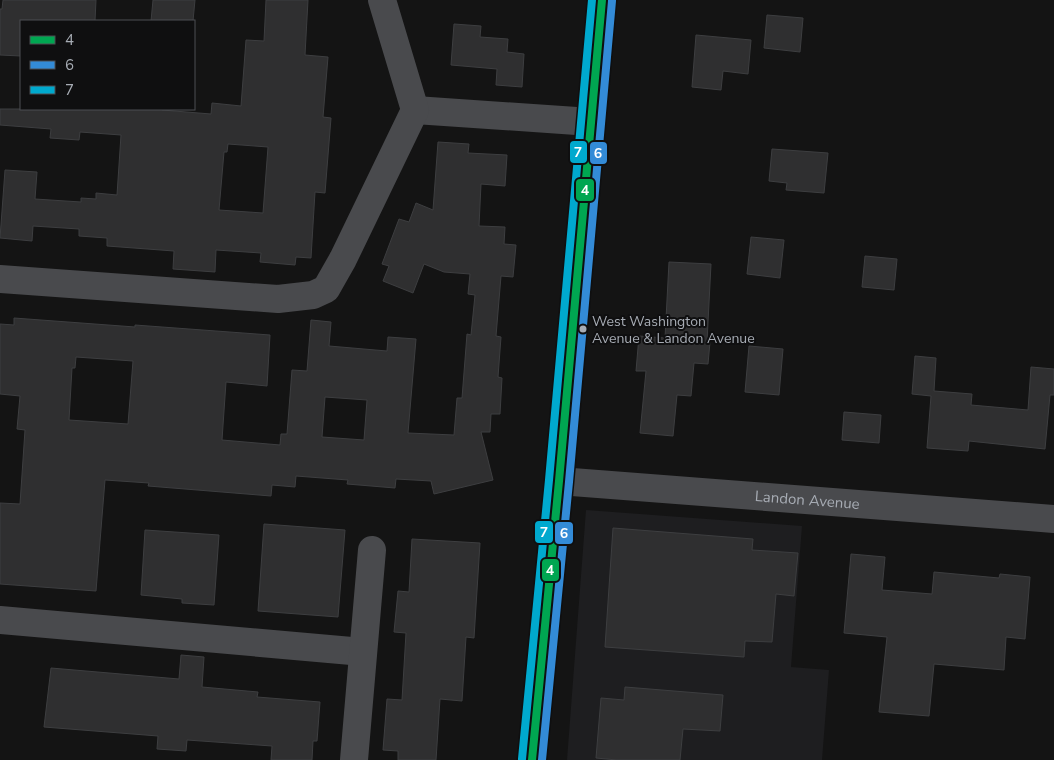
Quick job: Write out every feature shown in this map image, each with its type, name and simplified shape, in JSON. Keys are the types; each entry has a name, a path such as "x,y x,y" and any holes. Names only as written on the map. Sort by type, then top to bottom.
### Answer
{"main road":[{"path":"532,760 560,481 602,0"}],"street":[{"path":"0,279 278,299 313,295 326,289 415,110 382,0"},
{"path":"415,110 592,122"},
{"name":"Landon Avenue","path":"560,481 1054,519"},
{"path":"354,760 372,550"},
{"path":"0,620 363,652"}],"shaded area":[{"path":"586,510 802,526 791,667 829,670 822,760 567,760"}],"building":[{"path":"3,0 96,0 95,20 20,20 20,56 0,55 0,9 2,9"},
{"path":"153,0 195,0 193,20 151,20"},
{"path":"266,0 308,0 305,55 328,57 323,117 331,118 325,193 315,192 311,258 296,257 295,265 260,262 261,253 216,250 215,272 173,269 174,251 107,246 107,238 79,236 79,229 33,226 32,241 0,238 5,170 37,172 35,199 81,202 81,198 96,199 96,193 117,195 121,135 80,132 79,140 50,138 51,129 0,125 0,109 162,110 211,114 212,103 241,106 246,40 264,41","holes":["228,144 268,147 263,213 219,210 224,152 227,152"]},
{"path":"767,15 803,18 800,52 764,48"},
{"path":"454,24 481,26 480,37 508,39 507,52 524,54 522,87 496,85 497,69 451,65"},
{"path":"696,35 751,40 748,74 723,71 721,90 692,87"},
{"path":"438,142 469,144 468,153 507,155 505,186 481,184 479,226 505,227 504,244 516,245 513,277 501,276 496,336 501,337 498,377 502,378 500,414 491,414 490,432 481,432 493,480 434,494 431,481 396,479 395,488 347,484 348,480 296,476 295,487 272,485 271,496 148,486 149,483 105,480 96,591 0,584 0,503 20,504 25,430 17,429 20,396 0,394 0,324 14,325 14,318 270,335 267,386 226,382 222,440 280,445 281,434 287,434 292,370 307,371 311,320 331,322 329,346 387,351 388,337 416,339 408,433 454,435 457,398 462,398 467,334 471,335 475,295 468,294 470,274 444,272 424,264 413,293 383,281 389,266 382,264 399,219 409,222 416,203 433,210","holes":["76,357 133,361 128,424 69,420 72,368 75,368","325,397 367,400 364,440 322,437"]},
{"path":"772,149 828,153 824,193 786,190 787,183 769,181"},
{"path":"751,237 784,240 780,278 747,274"},
{"path":"865,256 897,259 894,290 862,287"},
{"path":"669,262 711,264 707,342 710,342 708,364 694,363 691,396 677,395 673,436 640,433 646,371 636,371 639,336 665,338"},
{"path":"749,346 783,349 779,395 745,392"},
{"path":"915,356 936,358 934,391 972,394 971,405 1028,410 1031,367 1054,369 1054,395 1050,395 1045,449 969,441 968,451 927,448 931,396 912,394"},
{"path":"844,412 881,415 879,443 842,440"},
{"path":"264,524 345,530 338,617 258,611"},
{"path":"613,528 753,539 752,550 798,553 794,596 776,594 772,642 745,641 744,657 605,647"},
{"path":"145,530 219,535 214,605 182,603 182,599 141,595"},
{"path":"412,539 480,543 474,638 466,637 462,701 440,699 436,760 398,760 398,751 383,750 387,699 402,700 406,633 394,632 398,591 409,592"},
{"path":"851,554 885,557 882,590 932,594 934,572 999,578 1000,574 1030,577 1025,639 1006,637 1004,670 934,664 929,716 879,712 887,637 844,633"},
{"path":"181,655 204,657 202,687 258,692 257,697 320,702 317,741 313,741 312,760 271,760 272,746 187,740 186,751 157,749 158,736 44,727 51,668 179,679"},
{"path":"625,687 723,695 720,731 683,729 680,760 596,758 601,698 624,700"}],"transit line":[{"name":"7","path":"522,759 592,0"},
{"name":"4","path":"532,760 602,0"},
{"name":"6","path":"542,760 612,1"}],"place":[{"name":"West Washington Avenue & Landon Avenue","path":"583,329"}]}
